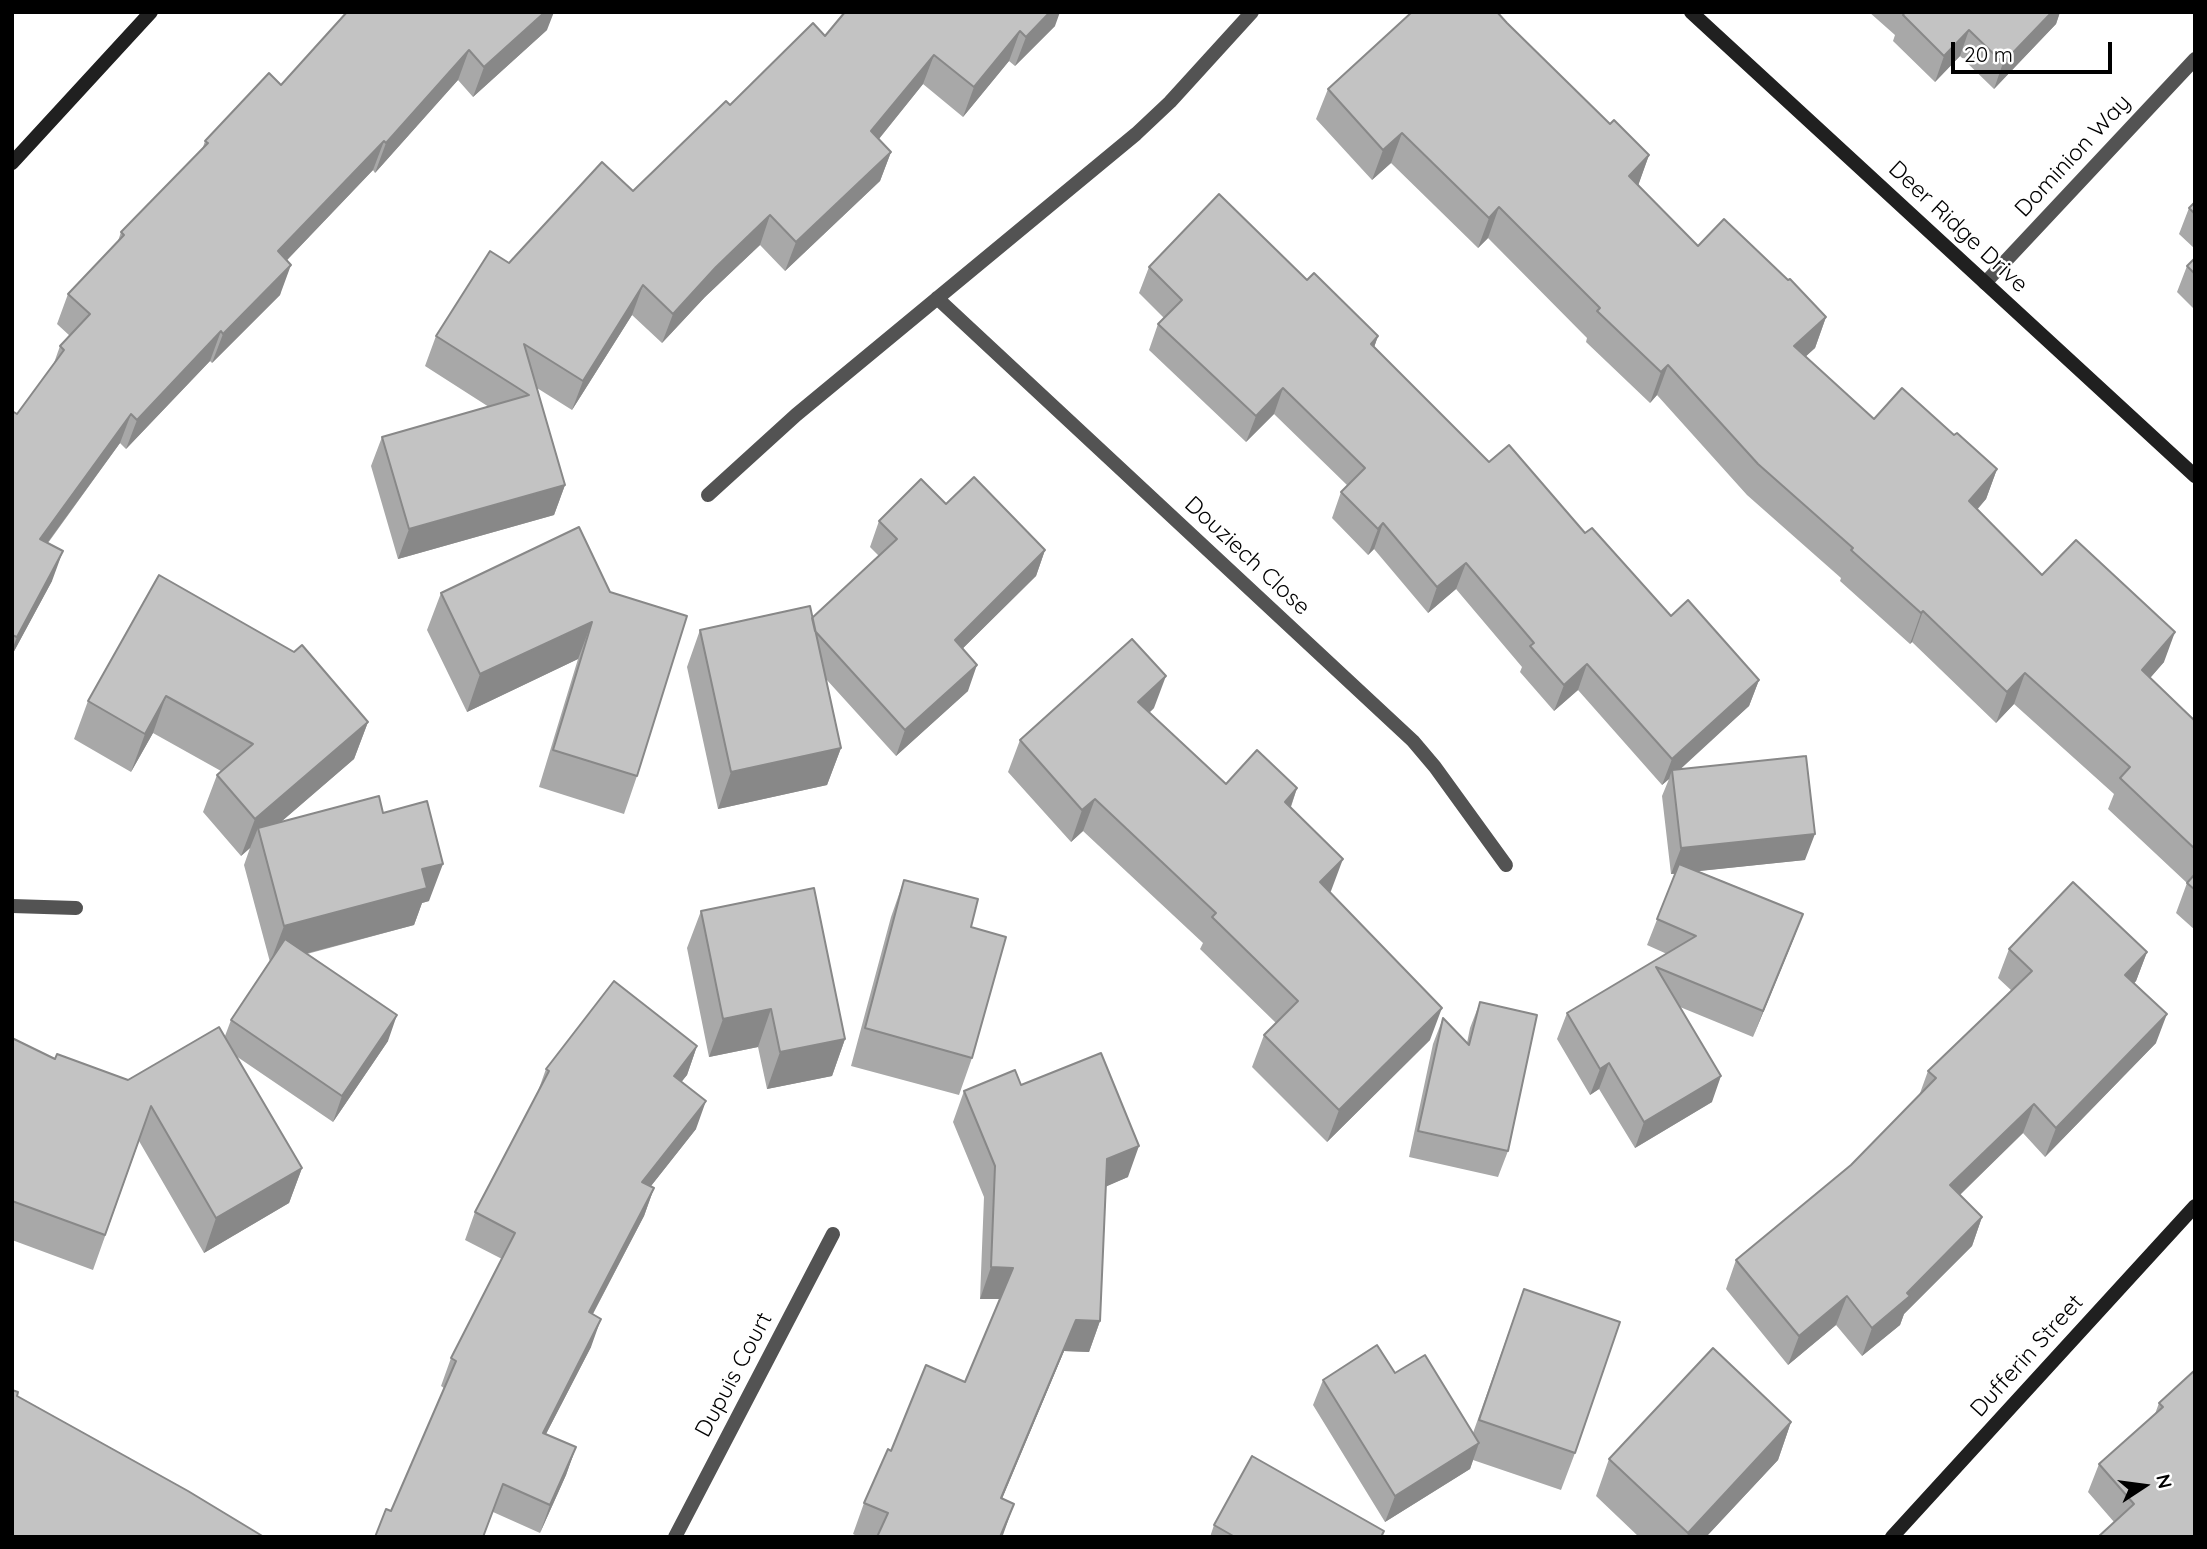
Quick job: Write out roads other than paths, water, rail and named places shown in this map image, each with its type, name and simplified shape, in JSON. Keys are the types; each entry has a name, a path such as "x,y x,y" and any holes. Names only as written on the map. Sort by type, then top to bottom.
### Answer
{"street":[{"path":"12,163 151,12"},
{"path":"708,495 796,415 1136,134 1170,102 1252,12"},
{"name":"Deer Ridge Drive","path":"1691,12 2195,476"},
{"name":"Dominion Way","path":"1985,283 2195,59"},
{"name":"Douziech Close","path":"937,298 1413,741 1436,766 1506,865"},
{"path":"12,906 76,908"},
{"name":"Dufferin Street","path":"1892,1537 2195,1206"},
{"name":"Dupuis Court","path":"675,1537 833,1234"}]}
